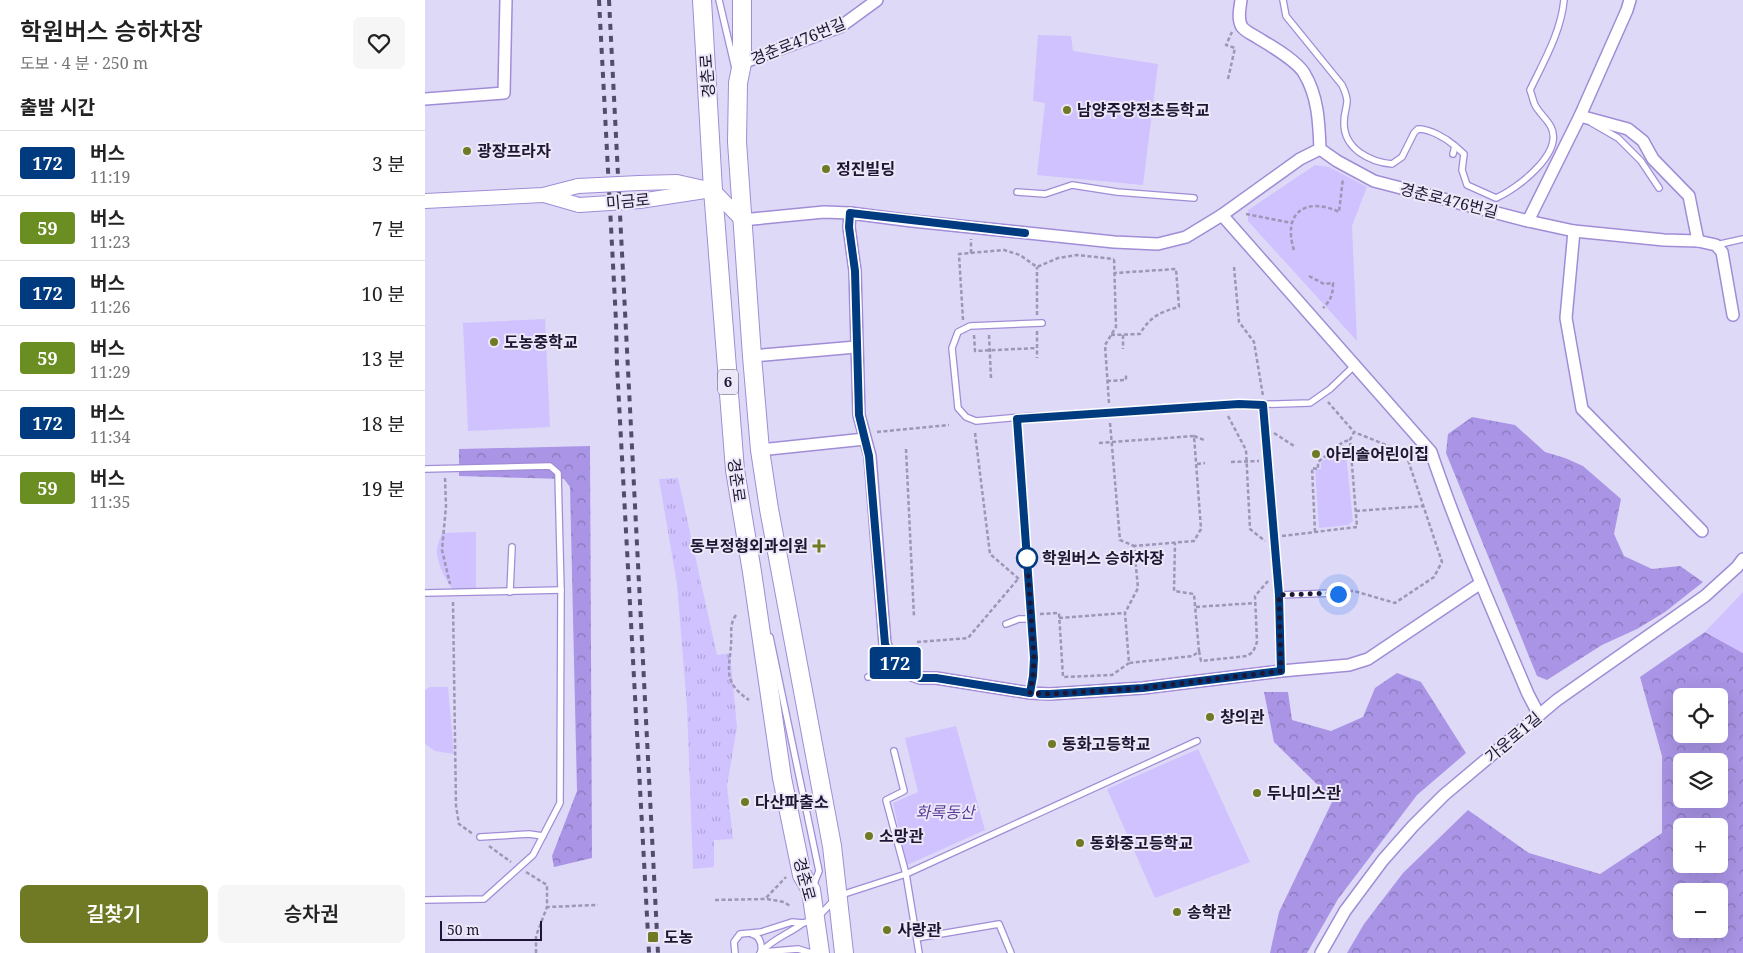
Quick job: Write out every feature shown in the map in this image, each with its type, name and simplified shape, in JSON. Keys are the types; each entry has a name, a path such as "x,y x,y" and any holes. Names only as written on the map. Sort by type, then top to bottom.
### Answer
{"main road":[{"name":"경춘로","path":"703,0 713,190 735,470 782,778 802,875 811,890 809,922 820,953"},
{"name":"경춘로","path":"742,0 742,63 738,83 737,142 760,450 769,509 832,846 844,953"}],"street":[{"path":"425,99 504,94 505,0"},
{"name":"경춘로476번길","path":"742,63 840,26 877,0"},
{"path":"713,190 742,220 825,212 850,213 1114,242 1158,244 1186,237 1222,215 1300,159 1320,149 1319,114 1313,91 1303,72 1289,59 1247,32 1241,25 1238,0"},
{"path":"1528,221 1580,116 1630,0"},
{"path":"1580,116 1628,129 1643,142 1653,158 1689,196 1698,241"},
{"name":"경춘로476번길","path":"1320,149 1337,161 1374,181 1528,221 1574,231 1665,240 1698,241 1716,245"},
{"name":"미금로","path":"425,201 543,195 578,186 639,183 677,182 713,190"},
{"name":"미금로","path":"543,195 579,204 640,201 713,190"},
{"path":"850,213 849,227 855,271 859,415 869,456 885,644 893,661 903,672 920,678 936,678 1030,693 1050,694 1143,688 1281,671 1349,665 1368,659 1481,583"},
{"path":"1222,215 1431,452 1447,499 1481,583 1527,694 1539,715"},
{"path":"1574,231 1566,318 1583,409 1702,531"},
{"path":"1716,245 1722,252 1733,315"},
{"path":"752,356 856,347"},
{"path":"760,450 865,439"},
{"name":"가운로1길","path":"1321,953 1345,911 1383,860 1443,795 1564,695 1705,596 1737,567 1743,559"}],"lane":[{"path":"719,0 738,83"},
{"path":"1283,0 1286,16 1345,90 1348,105 1344,123 1347,137 1356,151 1378,163 1392,164 1402,157 1417,128 1424,129 1450,141 1464,154 1462,170 1467,185 1496,198 1527,178 1541,164 1554,140 1551,127 1534,104 1530,90 1559,27 1563,14 1564,0"},
{"path":"1580,116 1618,138 1641,160 1659,188"},
{"path":"1453,154 1455,146"},
{"path":"1017,192 1045,194 1072,186 1117,192 1194,198"},
{"path":"1716,245 1743,239"},
{"path":"1042,323 970,326 958,332 953,348 958,408 966,417 976,421 1239,404 1310,403 1322,395 1354,366"},
{"path":"1263,405 1279,595 1281,671"},
{"path":"1017,419 1034,658 1030,693"},
{"path":"425,469 550,466 558,473 561,590 559,803 533,855 484,900 425,900"},
{"path":"510,592 512,548"},
{"path":"425,593 561,590"},
{"path":"1279,595 1333,593 1338,594 1344,600"},
{"path":"1006,624 1019,619 1031,619"},
{"path":"868,677 885,670 893,661"},
{"path":"760,952 772,941 809,922 838,896 906,874 1197,741"},
{"path":"894,751 904,791 887,800 906,874 919,953"},
{"path":"477,836 529,834 543,836"},
{"path":"735,953 733,947 736,938 745,933 792,922 809,922"},
{"path":"917,938 999,924 1011,953"},
{"path":"751,933 761,941 760,952"},
{"path":"760,952 798,949 811,953"}],"path":[{"path":"1228,79 1235,48 1226,45 1232,30"},
{"path":"1294,250 1291,239 1292,223 1296,215 1303,208 1323,205 1339,212 1343,171"},
{"path":"1246,214 1292,223"},
{"path":"971,238 971,253"},
{"path":"963,329 959,254 1004,250 1021,255 1037,267 1059,258 1077,255 1114,259"},
{"path":"1109,403 1105,345 1116,327 1113,251"},
{"path":"1234,267 1239,322 1254,342 1263,405"},
{"path":"1111,335 1140,334 1146,323 1162,312 1179,306 1176,269 1114,273"},
{"path":"1309,276 1324,284 1333,283 1333,293 1329,302 1323,308"},
{"path":"989,325 991,378"},
{"path":"973,335 975,351 1037,348"},
{"path":"1123,335 1123,349"},
{"path":"1107,381 1126,380 1126,374"},
{"path":"1322,395 1354,432 1396,449 1407,457 1442,562 1434,577 1395,603 1354,591 1333,593"},
{"path":"1229,416 1245,450 1250,529 1265,542"},
{"path":"1110,422 1120,540 1134,546 1194,541 1201,529 1194,436"},
{"path":"877,432 949,425"},
{"path":"1273,537 1357,527 1350,440 1354,432"},
{"path":"975,433 990,554 1018,579"},
{"path":"1274,433 1294,446"},
{"path":"1099,443 1194,436 1204,440"},
{"path":"1313,468 1318,469 1317,461 1343,442 1350,440"},
{"path":"906,449 914,617"},
{"path":"1231,462 1260,461"},
{"path":"1197,464 1205,464"},
{"path":"1310,464 1313,468 1315,532"},
{"path":"445,475 446,506 442,550 444,564 453,593 456,806 459,824 477,836"},
{"path":"1356,510 1423,506"},
{"path":"1175,543 1174,591 1194,594 1201,661 1247,656 1253,652 1257,642 1255,596 1268,581"},
{"path":"1129,663 1125,613 1138,588 1134,546"},
{"path":"917,642 968,638 1018,579 1029,578"},
{"path":"1195,607 1255,603"},
{"path":"1041,614 1059,613 1063,677 1112,675 1129,663 1193,656 1199,651"},
{"path":"1059,618 1125,613"},
{"path":"736,615 731,627 732,644 729,676 737,692 749,700"},
{"path":"489,846 519,868 547,885 547,908 536,936 536,953"},
{"path":"765,899 790,876"},
{"path":"715,900 765,899 784,902 790,906"},
{"path":"547,908 598,905"}],"green space":[{"path":"1038,35 1071,36 1073,51 1158,64 1143,185 1037,175 1045,103 1033,101"},
{"path":"1315,165 1329,167 1367,187 1352,226 1357,341 1248,221 1248,210"},
{"path":"545,319 550,427 468,431 463,323"},
{"path":"1472,417 1515,425 1545,452 1583,466 1621,499 1614,534 1624,556 1652,569 1680,566 1703,582 1665,612 1637,629 1602,645 1547,680 1537,676 1446,453 1448,434"},
{"path":"1343,445 1345,446 1353,521 1348,525 1319,528 1315,469 1321,469 1321,463"},
{"path":"590,446 592,858 554,867 552,856 577,791 570,487 564,479 459,476 459,449"},
{"path":"678,478 717,655 730,653 737,727 727,786 733,839 714,840 714,867 693,869 687,707 677,584 659,479"},
{"path":"476,532 476,591 454,591 448,583 439,563 437,548 442,533"},
{"path":"1743,592 1743,653 1705,632"},
{"path":"1705,632 1743,653 1743,953 1347,953 1364,924 1403,873 1468,810 1529,853 1600,874 1662,833 1662,756 1640,677"},
{"path":"1397,673 1421,682 1466,753 1417,795 1338,899 1307,953 1270,953 1279,912 1333,800 1274,742 1264,692 1288,692 1292,720 1331,731 1363,717 1375,688"},
{"path":"430,687 448,687 454,754 435,751 425,744 425,690"},
{"name":"화록동산","path":"956,726 985,830 907,865 893,803 918,792 905,738"},
{"path":"1198,749 1250,862 1155,898 1107,789"}],"railway":[{"path":"599,0 649,953"},
{"path":"609,0 658,953"}],"bus line":[{"name":"172","path":"1025,233 850,213 849,227 855,271 859,415 869,456 885,644 893,661 903,672 920,678 936,678 1030,693 1034,658 1017,419 1033,416 1089,415 1239,404 1263,405 1279,595 1281,645 1281,671 1143,688 1040,694"}],"place":[{"name":"남양주양정초등학교","path":"1067,110"},
{"name":"광장프라자","path":"467,151"},
{"name":"정진빌딩","path":"826,169"},
{"name":"도농중학교","path":"494,342"},
{"name":"아리솔어린이집","path":"1316,454"},
{"name":"동부정형외과의원","path":"819,546"},
{"name":"학원버스 승하차장","path":"1027,558"},
{"name":"창의관","path":"1210,717"},
{"name":"동화고등학교","path":"1052,744"},
{"name":"두나미스관","path":"1257,793"},
{"name":"다산파출소","path":"745,802"},
{"name":"소망관","path":"869,836"},
{"name":"동화중고등학교","path":"1080,843"},
{"name":"송학관","path":"1177,912"},
{"name":"사랑관","path":"887,930"},
{"name":"도농","path":"653,937"}],"route":[{"path":"1027,558 1034,658 1030,693 1050,694 1143,688 1281,671 1279,595 1338,594"}]}
